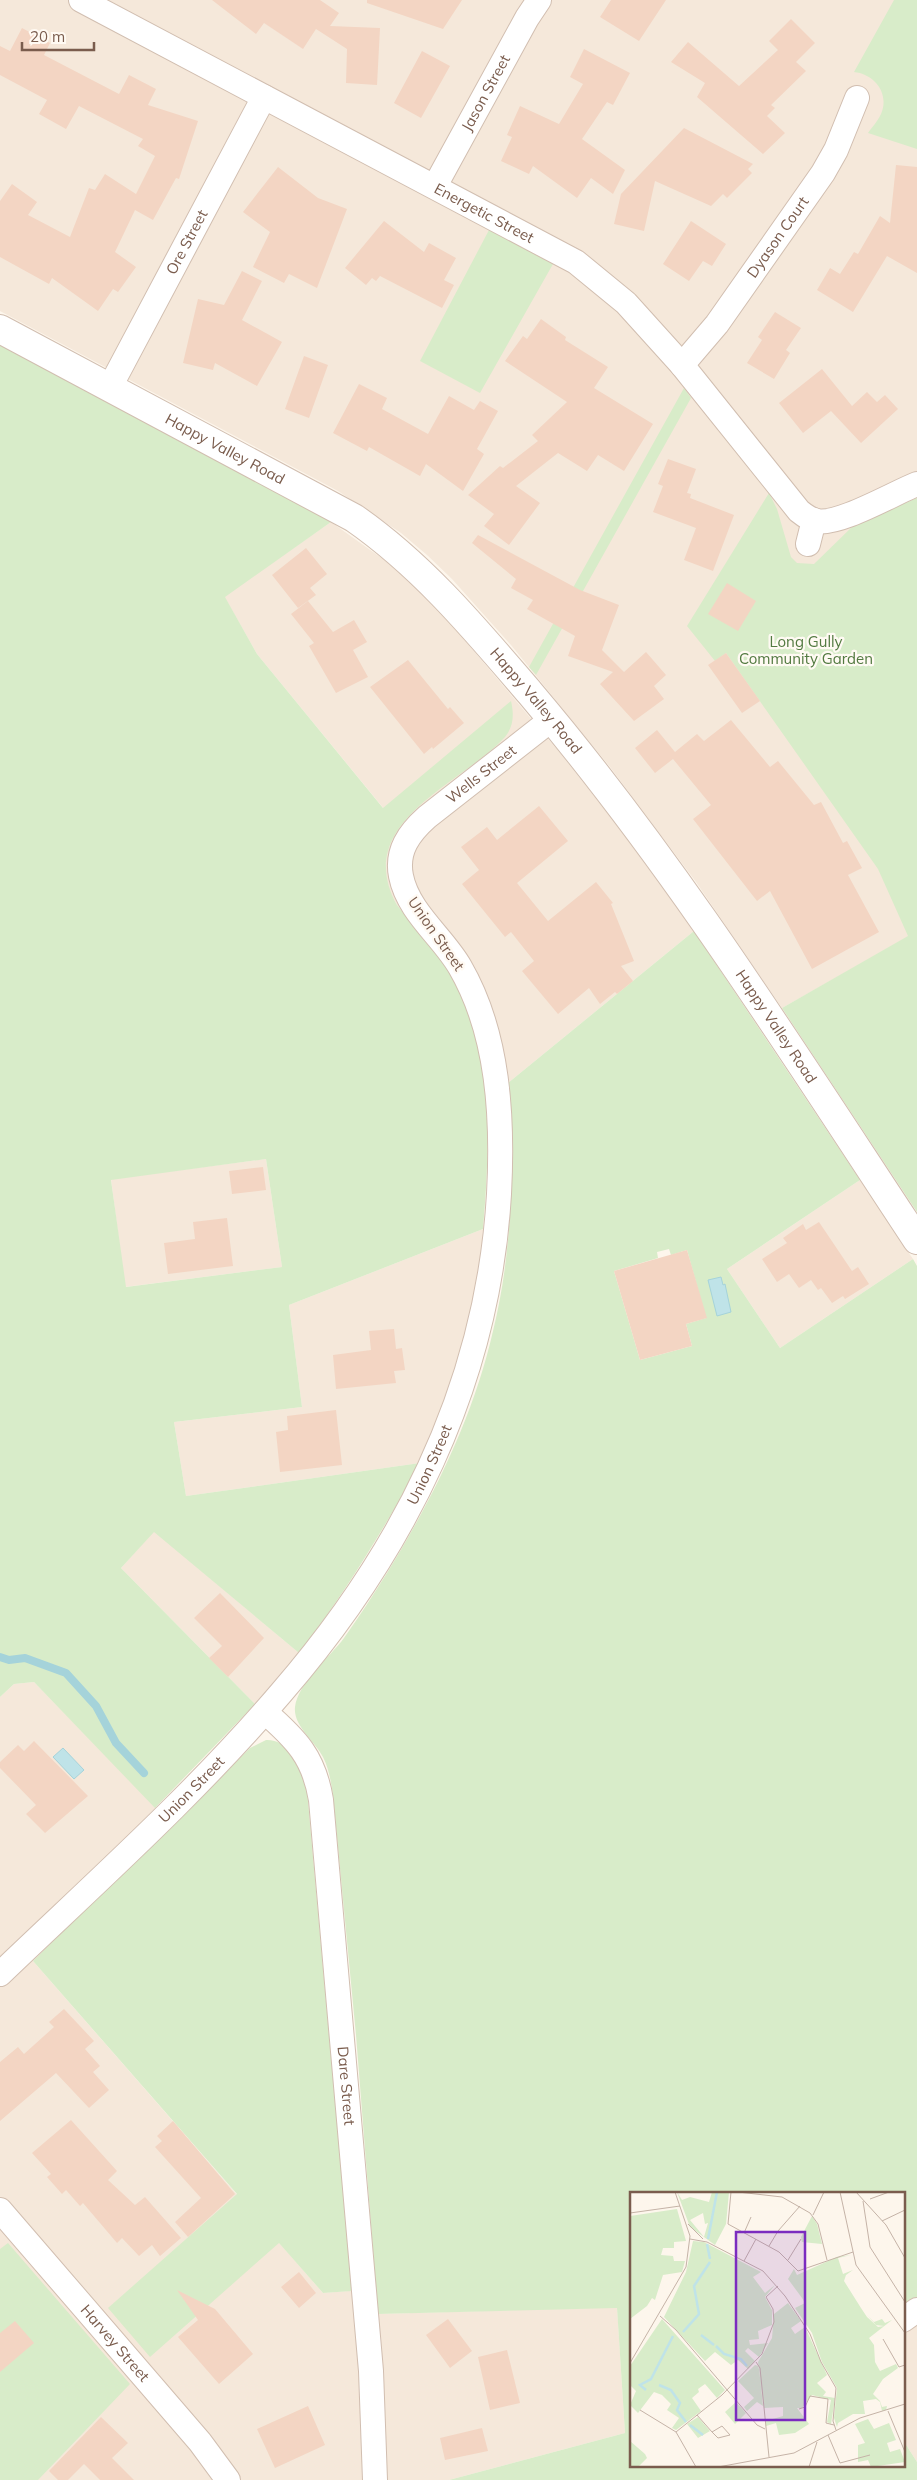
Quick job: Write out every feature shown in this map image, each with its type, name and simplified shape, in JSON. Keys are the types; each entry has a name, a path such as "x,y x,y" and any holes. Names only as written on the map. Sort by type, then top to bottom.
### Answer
{"street":[{"name":"Energetic Street","path":"81,0 110,6 264,97 576,262 626,303 682,365 799,511 814,520"},
{"name":"Jason Street","path":"435,186 526,18 539,0"},
{"name":"Ore Street","path":"110,387 264,97"},
{"name":"Dyason Court","path":"682,365 717,324 826,167 836,150 857,98"},
{"name":"Happy Valley Road","path":"0,329 354,518 381,536 439,589 552,719 652,846 742,975 917,1240"},
{"path":"808,544 814,520 842,518 917,484"},
{"name":"Wells Street","path":"412,831 427,817 552,719"},
{"name":"Union Street","path":"0,1974 166,1814 265,1712 308,1661 383,1552 429,1472 465,1379 481,1323 489,1284 498,1201 499,1156 496,1091 489,1039 477,1001 460,966 414,906 402,883 400,872 402,852 412,831"},
{"name":"Dare Street","path":"265,1712 290,1733 308,1758 318,1782 321,1800 371,2371 375,2480"},
{"name":"Harvey Street","path":"0,2210 200,2442 228,2480"},
{"path":"904,2319 917,2310"}],"shaded area":[{"path":"0,0 917,0 917,498 868,518 909,937 782,1008 696,882 610,767 511,645 452,579 427,555 401,533 338,491 0,311"},
{"path":"331,522 394,567 434,604 560,753 613,820 694,931 508,1083 483,1086 479,1053 436,953 397,905 390,893 386,879 386,853 398,826 257,654 224,596"},
{"path":"266,1159 282,1267 125,1287 111,1179"},
{"path":"860,1180 913,1259 780,1348 727,1269"},
{"path":"483,1229 480,1267 467,1331 437,1424 420,1463 186,1496 174,1422 302,1407 289,1305"},
{"path":"154,1531 299,1653 255,1704 121,1568"},
{"path":"34,1682 172,1824 33,1961 323,2293 375,2289 378,2314 617,2307 625,2433 449,2480 0,2480 0,1697 14,1684"},
{"path":"917,2297 917,2462 904,2442 904,2310"}],"green space":[{"path":"894,0 917,0 917,149 868,133 881,114 883,106 882,92 868,76 854,72"},
{"path":"489,230 553,264 480,393 420,361"},
{"path":"0,344 277,491 331,522 225,597 257,654 383,808 511,701 513,715 512,724 505,737 486,755 439,789 417,808 399,828 388,850 387,876 397,905 448,970 463,999 474,1030 482,1063 486,1096 487,1164 483,1229 289,1305 302,1407 174,1422 186,1496 420,1463 363,1560 299,1653 154,1532 121,1568 255,1704 155,1808 34,1682 14,1684 0,1697","holes":["266,1159 282,1267 126,1287 111,1180"]},
{"path":"684,388 691,398 536,675 529,667"},
{"name":"Long Gully Community Garden","path":"769,493 777,509 791,557 797,563 814,564 854,525 917,498 917,1212 782,1008 908,936 878,869 726,653 715,661 687,626"},
{"path":"694,931 860,1180 727,1269 780,1348 913,1259 917,1266 917,2297 904,2310 904,2192 630,2192 630,2468 904,2468 904,2442 917,2462 917,2480 449,2480 625,2433 617,2308 378,2314 356,2035 333,1795 330,1776 325,1762 297,1721 295,1707 297,1698 308,1680 344,1638 404,1545 450,1456 463,1426 485,1363 505,1270 511,1177 508,1083","holes":["669,1249 671,1255 687,1250 706,1318 686,1324 692,1346 640,1360 614,1271 658,1258 657,1252"]},
{"path":"266,1740 275,1741 282,1745 294,1757 307,1790 352,2291 323,2293 279,2243 150,2357 108,2308 237,2194 33,1961 250,1748"},
{"path":"8,2243 130,2384 38,2480 0,2480 0,2249"}],"water":[{"path":"721,1277 723,1285 725,1284 731,1312 717,1316 708,1280"},
{"path":"63,1748 84,1770 74,1779 53,1757"}],"building":[{"path":"212,0 320,0 339,13 330,26 380,28 377,85 346,83 347,49 316,29 303,49 264,23 256,34"},
{"path":"367,0 462,0 443,29 367,3"},
{"path":"611,0 666,0 639,41 600,17"},
{"path":"791,19 815,43 796,62 806,71 771,105 775,108 767,116 785,133 763,154 697,97 705,83 671,62 688,42 739,86 778,50 769,41"},
{"path":"22,28 50,43 44,55 119,94 129,75 156,89 148,105 198,121 179,179 176,178 153,220 135,210 115,252 136,267 118,292 113,289 98,311 52,278 49,284 0,257 0,201 12,184 37,202 28,215 70,237 89,188 95,190 105,174 136,194 155,156 138,146 143,139 79,106 66,129 39,114 47,100 0,75 0,46 10,51"},
{"path":"584,49 630,73 613,105 607,102 582,139 625,170 613,194 591,178 577,198 533,166 529,174 501,161 512,137 507,135 520,106 559,124 583,84 570,77"},
{"path":"422,51 450,66 421,118 394,103"},
{"path":"684,128 753,164 748,169 752,173 727,198 723,194 711,206 655,181 644,231 614,224 621,194"},
{"path":"896,165 917,167 917,273 887,256 853,312 817,290 830,268 840,274 854,252 858,254 880,216 890,223"},
{"path":"278,167 318,198 347,209 317,288 289,274 284,283 253,267 270,232 243,212"},
{"path":"384,221 424,252 429,243 456,258 444,280 454,285 442,308 380,276 376,281 372,278 366,285 345,268"},
{"path":"691,221 726,244 712,266 703,261 689,281 663,264"},
{"path":"242,271 262,281 242,320 282,342 257,386 215,363 213,370 183,363 198,299 224,305"},
{"path":"775,312 801,328 786,350 790,353 774,379 747,363 762,340 758,337"},
{"path":"541,319 566,337 565,340 608,367 594,388 653,424 624,471 598,455 587,471 558,453 516,486 540,503 509,545 484,526 494,514 468,495 500,466 503,468 538,441 532,435 567,402 505,361 523,336 527,339"},
{"path":"304,356 328,365 309,418 285,409"},
{"path":"822,369 852,406 867,392 877,402 885,395 898,409 861,443 831,411 803,433 779,403"},
{"path":"359,384 387,398 382,409 428,434 449,396 474,410 480,401 498,411 477,449 484,454 463,491 426,464 420,476 369,447 367,451 333,433"},
{"path":"668,459 696,469 687,493 691,494 690,498 734,515 713,571 684,560 696,528 653,512 663,486 658,484"},
{"path":"478,535 580,590 619,605 602,650 624,672 646,652 666,675 654,686 664,699 634,721 600,684 613,672 568,656 575,636 527,609 533,600 511,588 516,579 472,543"},
{"path":"306,548 327,574 310,588 316,595 298,608 272,575"},
{"path":"727,583 756,601 738,631 708,614"},
{"path":"308,601 333,632 354,620 367,642 353,650 368,677 336,693 309,646 314,643 291,614"},
{"path":"726,653 760,701 742,713 708,665"},
{"path":"408,660 448,709 450,707 464,723 433,749 432,747 424,754 370,687"},
{"path":"731,720 770,767 778,761 814,805 821,802 843,843 847,841 862,868 848,875 879,932 812,969 770,891 757,901 693,819 711,805 673,759 655,773 635,748 657,730 675,752 697,734 704,741"},
{"path":"539,806 568,841 517,883 548,921 596,882 613,903 611,904 634,961 621,966 633,981 617,994 615,992 600,1004 589,988 558,1014 522,971 534,961 511,932 505,937 462,884 479,870 461,847 487,827 497,840"},
{"path":"263,1167 266,1190 232,1194 229,1171"},
{"path":"227,1218 233,1266 168,1274 164,1243 195,1239 193,1222"},
{"path":"819,1222 852,1271 858,1267 869,1284 845,1299 843,1296 832,1303 821,1288 818,1290 811,1280 799,1288 789,1274 777,1282 762,1259 787,1243 783,1238 803,1224 806,1230"},
{"path":"687,1250 707,1318 686,1324 692,1346 640,1360 614,1271"},
{"path":"394,1329 396,1349 402,1348 405,1370 394,1371 396,1383 336,1389 333,1355 371,1350 369,1331"},
{"path":"336,1410 342,1465 280,1472 276,1432 288,1430 287,1416"},
{"path":"220,1593 264,1638 228,1677 209,1658 222,1646 194,1618"},
{"path":"34,1741 88,1796 45,1833 26,1814 36,1805 0,1768 0,1762 18,1745 24,1751"},
{"path":"64,2009 94,2041 85,2049 100,2066 93,2072 109,2090 89,2108 56,2073 0,2121 0,2062 18,2047 24,2054 54,2027 49,2022"},
{"path":"71,2120 117,2171 108,2180 135,2205 145,2197 181,2238 160,2256 152,2245 139,2256 122,2238 117,2243 83,2203 80,2206 66,2190 62,2194 47,2177 51,2174 32,2153"},
{"path":"173,2121 235,2194 188,2237 175,2222 201,2198 155,2147 162,2141 157,2136"},
{"path":"299,2272 316,2293 299,2308 281,2287"},
{"path":"177,2290 215,2309 253,2354 219,2384 178,2337 198,2320"},
{"path":"448,2319 472,2351 450,2368 426,2335"},
{"path":"15,2321 34,2343 0,2372 0,2333"},
{"path":"507,2350 520,2403 490,2410 478,2357"},
{"path":"308,2406 325,2445 275,2468 257,2429"},
{"path":"101,2417 128,2443 112,2458 134,2480 100,2480 84,2464 68,2480 58,2480 49,2471"},
{"path":"482,2428 488,2451 445,2460 440,2438"}],"waterway":[{"path":"0,1657 9,1660 25,1658 66,1673 96,1706 116,1743 144,1773"}]}
